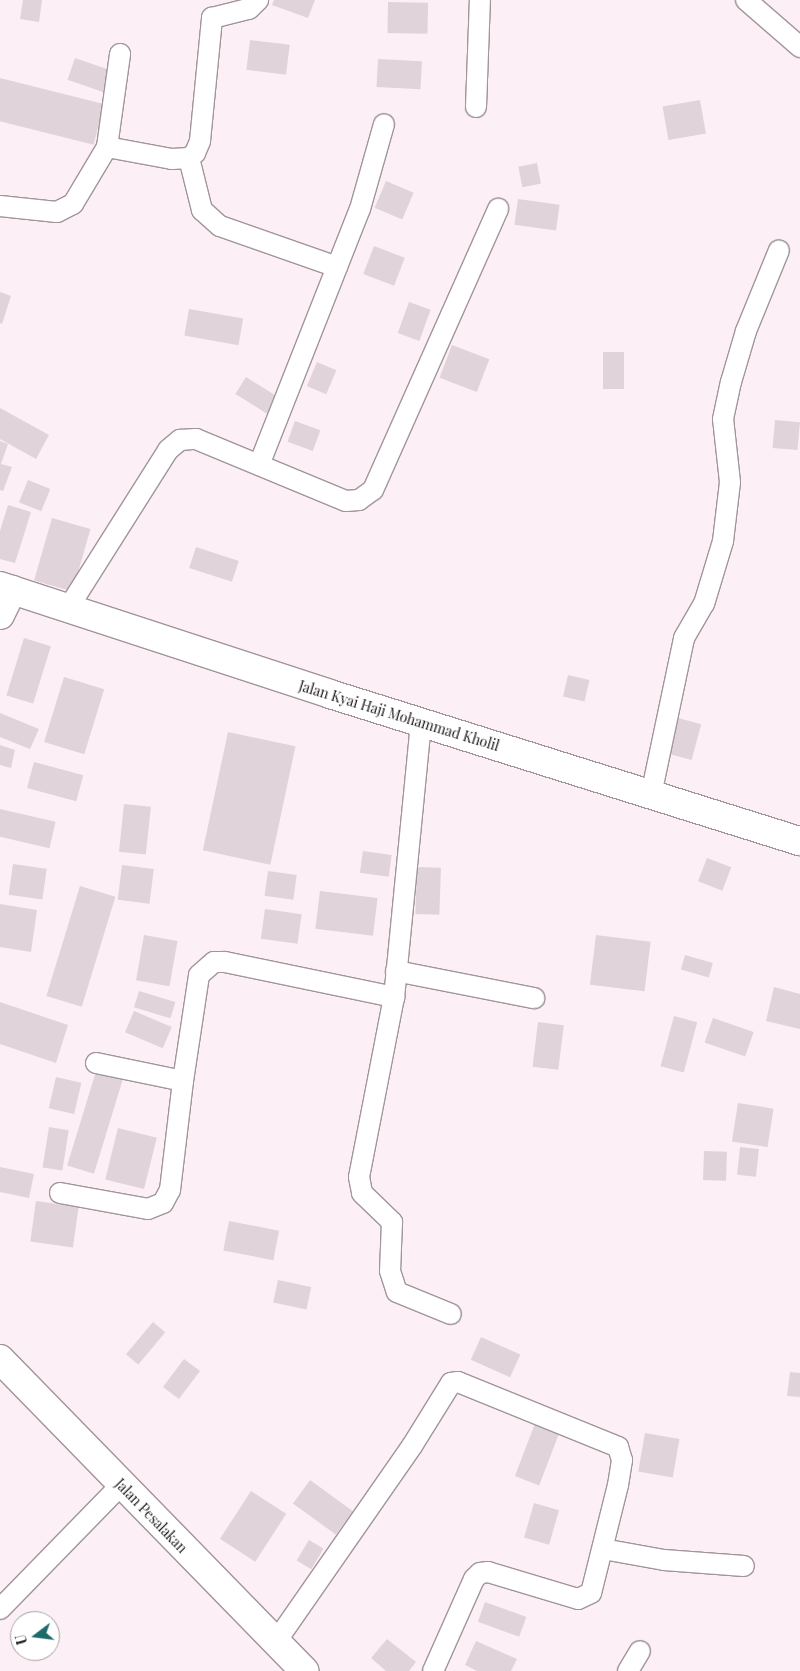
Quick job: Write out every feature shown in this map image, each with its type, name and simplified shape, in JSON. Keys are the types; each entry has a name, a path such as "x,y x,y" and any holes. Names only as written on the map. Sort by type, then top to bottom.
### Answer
{"main road":[{"name":"Jalan Kyai Haji Mohammad Kholil","path":"6,588 67,610 800,841"},
{"path":"0,615 6,588"},
{"name":"Jalan Pesalakan","path":"0,1359 121,1485 305,1671"}],"street":[{"path":"258,0 248,9 212,18 200,141 189,158 202,210 220,226 337,267"},
{"path":"476,107 480,0"},
{"path":"746,0 800,47"},
{"path":"0,206 57,212 67,209 107,147 120,54"},
{"path":"259,465 360,209 384,124"},
{"path":"107,147 172,159 189,158"},
{"path":"67,610 168,450 180,440 196,439 346,501 359,500 374,490 498,209"},
{"path":"650,795 682,646 704,604 723,541 730,482 723,418 731,382 746,331 779,250"},
{"path":"421,722 394,997 360,1186 362,1193 392,1222 390,1271 397,1292 450,1314"},
{"path":"60,1193 148,1209 163,1203 170,1190 183,1081 199,975 214,962 394,997"},
{"path":"396,971 534,998"},
{"path":"96,1063 183,1081"},
{"path":"276,1642 454,1382 621,1450 618,1485 591,1593 586,1598 578,1599 488,1572 480,1573 474,1580 433,1671"},
{"path":"0,1609 121,1485"},
{"path":"603,1549 664,1560 744,1566"},
{"path":"628,1671 640,1651"}],"building":[{"path":"23,0 42,0 39,22 20,19"},
{"path":"274,0 315,0 308,18 272,5"},
{"path":"388,2 428,3 427,34 387,33"},
{"path":"250,40 290,45 286,75 246,70"},
{"path":"75,58 116,72 108,94 68,80"},
{"path":"378,59 422,61 420,89 377,87"},
{"path":"0,78 104,104 94,145 0,121"},
{"path":"700,100 706,133 668,140 663,107"},
{"path":"537,163 541,184 522,187 518,167"},
{"path":"386,181 414,193 402,219 375,208"},
{"path":"518,199 560,205 556,231 514,225"},
{"path":"374,246 405,258 394,286 363,274"},
{"path":"0,292 11,296 2,324 0,323"},
{"path":"409,302 431,310 419,341 398,333"},
{"path":"189,309 243,319 238,345 184,336"},
{"path":"452,345 489,359 477,392 439,378"},
{"path":"603,352 624,352 624,389 603,389"},
{"path":"317,362 336,370 326,394 307,386"},
{"path":"246,377 280,398 269,415 235,394"},
{"path":"0,408 49,435 36,459 0,439"},
{"path":"775,420 800,422 797,450 773,448"},
{"path":"295,421 320,430 313,451 287,442"},
{"path":"0,441 8,444 1,464 12,467 3,491 0,490"},
{"path":"28,480 50,489 41,511 19,502"},
{"path":"8,505 31,512 15,563 0,559 0,531"},
{"path":"52,518 90,529 73,592 34,580"},
{"path":"196,547 239,561 232,582 189,568"},
{"path":"24,638 51,646 33,704 6,695"},
{"path":"568,675 589,680 584,701 563,696"},
{"path":"64,677 104,689 84,754 44,742"},
{"path":"0,713 39,729 30,749 0,737"},
{"path":"678,718 701,724 692,760 668,754"},
{"path":"228,732 295,746 270,865 203,850"},
{"path":"0,745 15,750 11,768 0,765"},
{"path":"34,762 83,775 76,801 27,788"},
{"path":"124,804 151,807 146,855 119,852"},
{"path":"0,809 56,822 49,848 0,837"},
{"path":"363,851 392,855 389,877 360,873"},
{"path":"707,858 731,867 722,891 698,881"},
{"path":"13,864 47,869 42,899 9,895"},
{"path":"122,865 154,869 149,904 118,900"},
{"path":"417,867 441,868 439,915 415,914"},
{"path":"268,871 297,875 293,900 265,896"},
{"path":"80,886 115,897 82,1007 46,996"},
{"path":"320,891 378,898 373,936 315,929"},
{"path":"0,904 37,910 31,952 0,947"},
{"path":"265,909 302,914 297,944 261,939"},
{"path":"144,935 177,941 169,986 136,980"},
{"path":"596,935 651,942 644,991 590,985"},
{"path":"685,955 713,963 709,977 681,969"},
{"path":"774,987 800,994 800,1029 766,1021"},
{"path":"139,991 175,1002 170,1018 134,1007"},
{"path":"0,1002 68,1025 56,1063 0,1044"},
{"path":"134,1011 172,1027 163,1048 125,1032"},
{"path":"674,1016 697,1022 684,1072 661,1066"},
{"path":"713,1018 754,1032 745,1057 705,1043"},
{"path":"538,1022 564,1025 558,1070 533,1067"},
{"path":"97,1068 124,1076 94,1174 67,1166"},
{"path":"56,1077 81,1083 74,1114 49,1108"},
{"path":"738,1103 774,1109 767,1147 732,1142"},
{"path":"49,1127 69,1130 62,1171 43,1167"},
{"path":"118,1128 157,1138 144,1189 105,1179"},
{"path":"740,1147 759,1149 756,1177 737,1175"},
{"path":"704,1151 727,1152 726,1181 703,1180"},
{"path":"0,1167 34,1174 29,1198 0,1192"},
{"path":"36,1201 79,1207 73,1248 30,1242"},
{"path":"229,1221 279,1231 273,1260 223,1250"},
{"path":"278,1280 311,1287 306,1310 273,1302"},
{"path":"153,1322 165,1332 138,1364 126,1354"},
{"path":"481,1337 520,1354 510,1377 471,1360"},
{"path":"184,1359 200,1371 179,1399 163,1387"},
{"path":"790,1372 800,1373 800,1397 787,1396"},
{"path":"536,1421 560,1430 539,1485 515,1476"},
{"path":"645,1433 679,1439 673,1477 638,1471"},
{"path":"310,1480 353,1511 336,1535 293,1503"},
{"path":"251,1491 286,1514 255,1562 220,1539"},
{"path":"534,1503 559,1510 549,1545 524,1538"},
{"path":"309,1540 324,1549 311,1569 297,1561"},
{"path":"485,1602 526,1617 519,1637 478,1622"},
{"path":"387,1639 416,1662 409,1671 386,1671 371,1658"},
{"path":"476,1641 517,1659 511,1671 477,1671 465,1665"}]}
